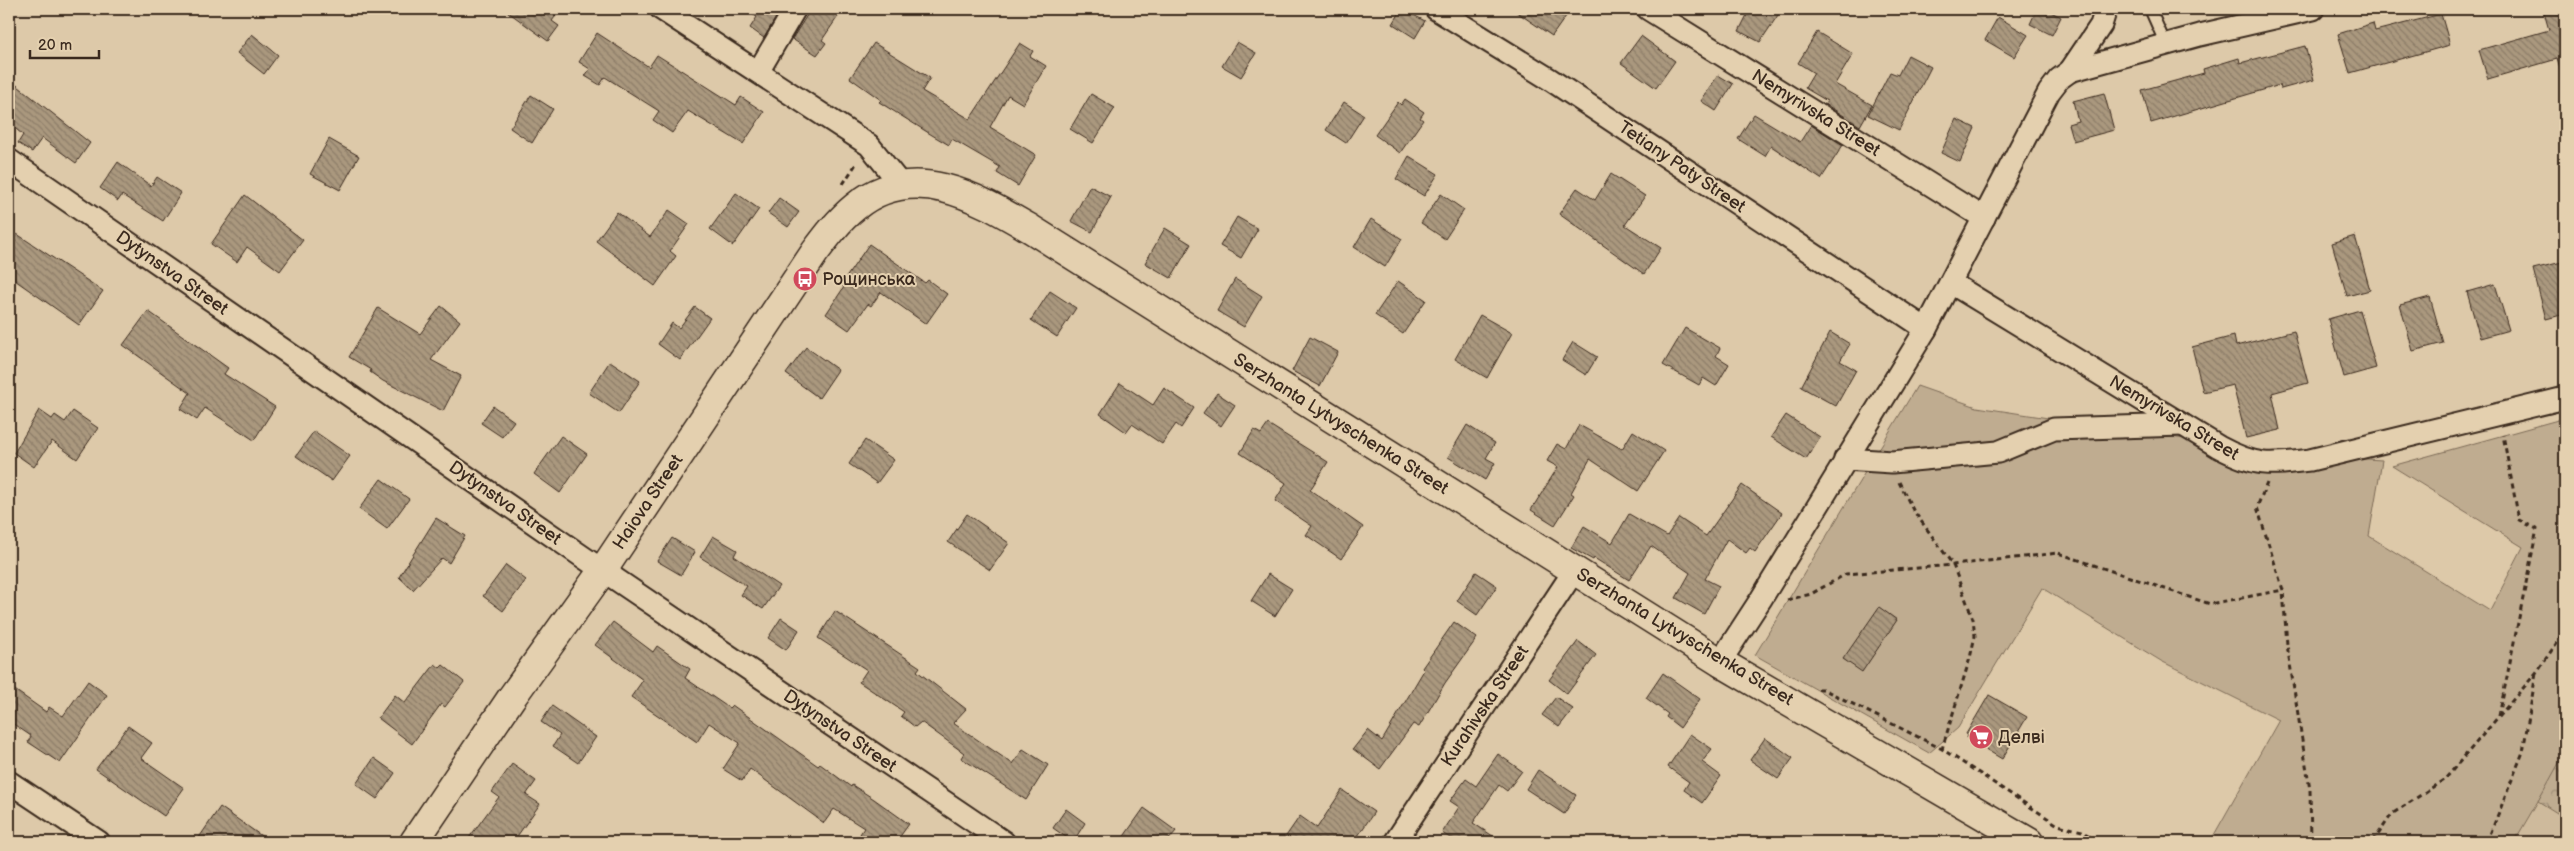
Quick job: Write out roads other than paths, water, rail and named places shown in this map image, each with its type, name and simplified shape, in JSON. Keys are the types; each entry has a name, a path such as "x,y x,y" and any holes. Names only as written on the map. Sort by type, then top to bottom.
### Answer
{"main road":[{"name":"Serzhanta Lytvyschenka Street","path":"902,186 923,184 942,186 982,201 1720,662 2029,842"},
{"name":"Haiova Street","path":"414,842 512,697 603,570 815,252 835,226 856,206 871,197 902,186"}],"street":[{"path":"661,9 869,145 902,186"},
{"path":"758,72 795,9"},
{"name":"Tetiany Paty Street","path":"1436,9 1559,85 1926,329"},
{"name":"Nemyrivska Street","path":"1648,9 1984,218"},
{"path":"2070,71 2101,25 2106,9"},
{"path":"1720,662 1761,599 1926,329 2049,92 2058,79 2070,71 2166,46 2200,35 2312,9"},
{"name":"Dytynstva Street","path":"9,160 603,570 1004,842"},
{"name":"Nemyrivska Street","path":"1951,283 2183,425 2242,459 2258,464 2310,460 2565,398"},
{"path":"1845,459 1892,462 1998,452 2054,428 2183,425"},
{"name":"Kurahivska Street","path":"1395,842 1574,571"},
{"path":"9,782 99,842"}],"lane":[{"path":"2150,9 2166,46"}],"place":[{"name":"Рощинська","path":"805,279"},
{"name":"Делві","path":"1981,737"}]}
